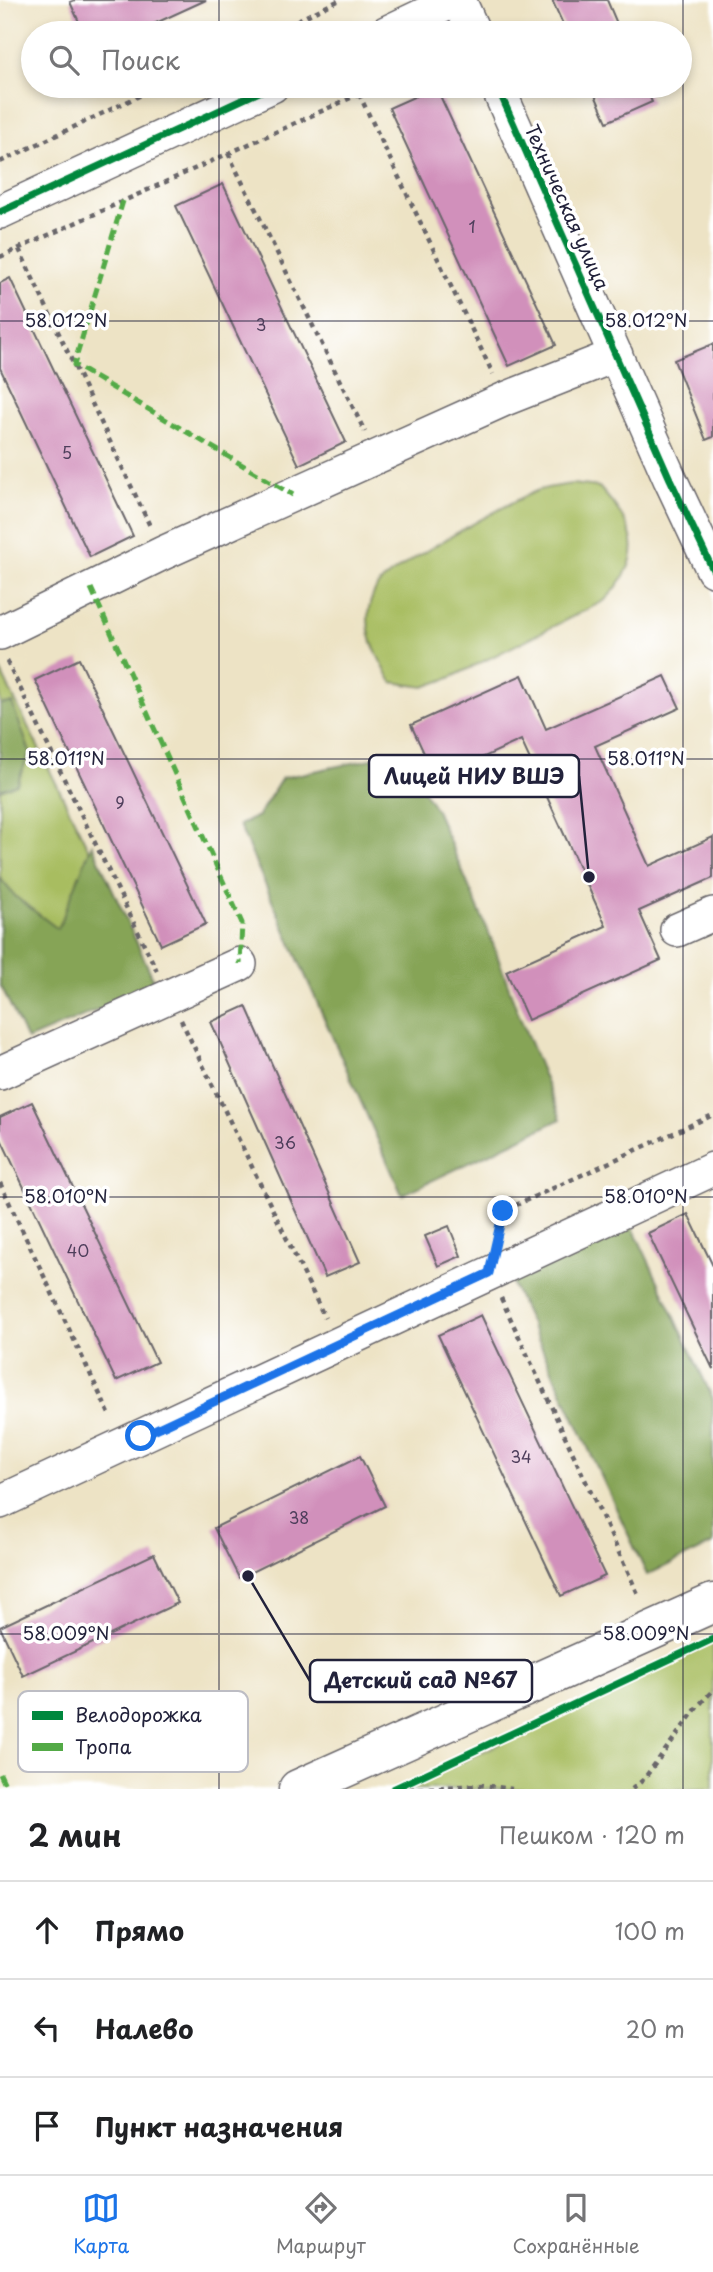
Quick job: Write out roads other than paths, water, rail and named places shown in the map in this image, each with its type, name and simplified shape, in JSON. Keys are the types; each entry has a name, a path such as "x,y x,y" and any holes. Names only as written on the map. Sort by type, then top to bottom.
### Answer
{"main road":[{"path":"298,1789 356,1777 713,1603"}],"street":[{"path":"412,21 457,0 468,21"},
{"path":"0,212 246,98"},
{"name":"Техническая улица","path":"502,98 713,570"},
{"path":"0,633 163,553 505,399 616,355"},
{"path":"677,930 713,914"},
{"path":"0,1073 240,964"},
{"path":"0,1503 713,1169"}],"place":[{"name":"Лицей НИУ ВШЭ","path":"589,877"},
{"name":"Детский сад №67","path":"248,1576"}]}
